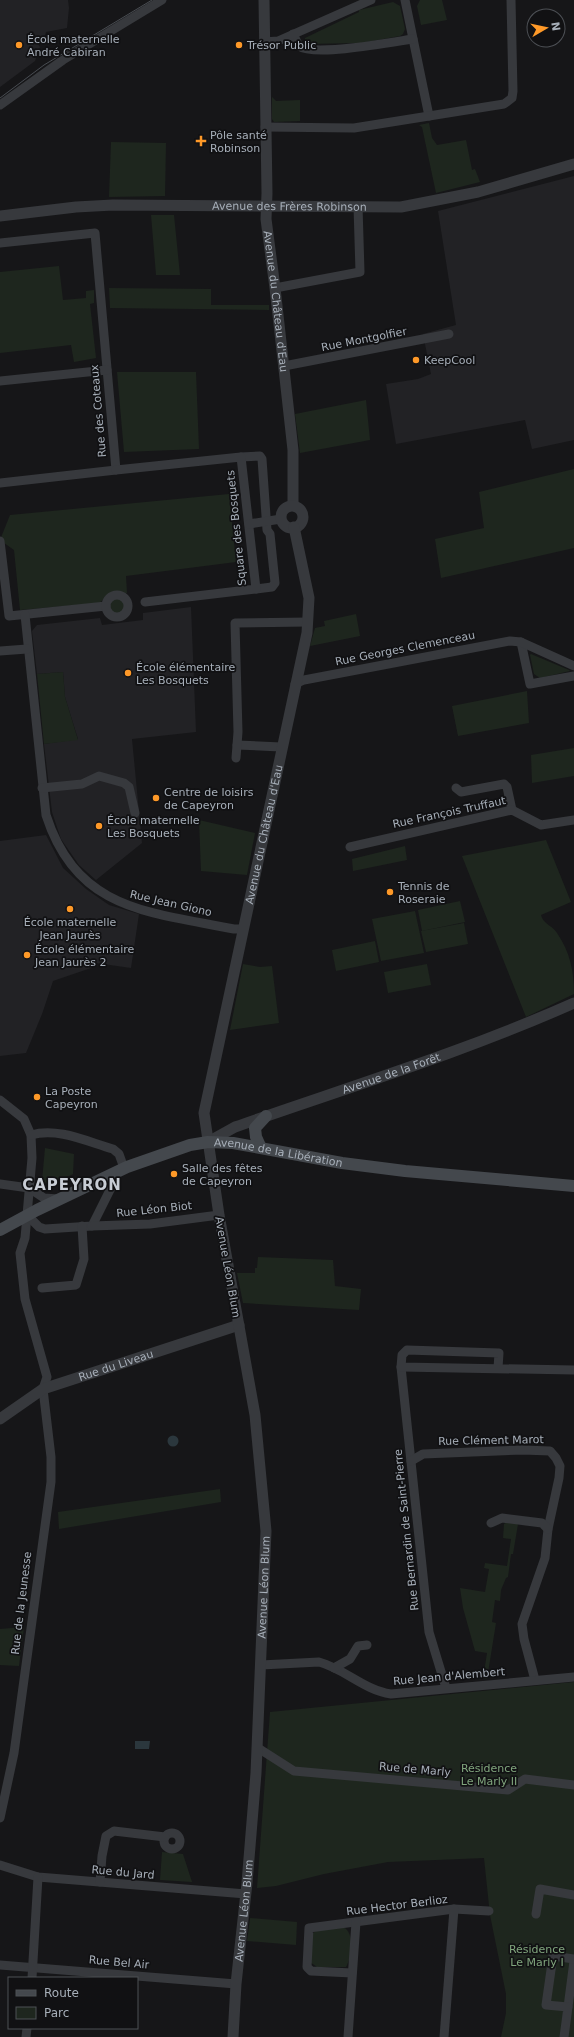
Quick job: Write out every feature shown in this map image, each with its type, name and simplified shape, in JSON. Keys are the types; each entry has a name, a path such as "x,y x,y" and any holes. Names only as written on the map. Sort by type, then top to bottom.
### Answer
{"main road":[{"path":"261,1148 256,1137 255,1128 266,1116"},
{"name":"Avenue de la Libération","path":"0,1230 60,1198 121,1169 190,1145 208,1142 233,1143 342,1163 405,1171 574,1186"}],"street":[{"path":"0,105 63,60 162,0"},
{"name":"Avenue du Château d'Eau","path":"264,0 266,219 293,450 293,506"},
{"path":"264,42 278,41 369,0"},
{"path":"405,0 429,116"},
{"path":"266,127 354,128 504,104 512,98 513,91 511,0"},
{"path":"293,34 299,46 310,49 354,48 413,38"},
{"name":"Avenue des Frères Robinson","path":"0,216 92,206 401,206 431,202 478,192 574,164"},
{"path":"275,288 360,272 358,206"},
{"name":"Rue des Coteaux","path":"0,243 95,234 116,470 0,483"},
{"name":"Rue Montgolfier","path":"284,366 449,334"},
{"path":"0,381 107,370"},
{"path":"241,457 256,455 260,456 262,459 266,521 267,530 270,534 275,583 272,587 256,589"},
{"name":"Square des Bosquets","path":"116,470 241,457 256,589 145,602"},
{"path":"293,506 299,508 303,518 300,524 294,528 285,525 281,519 284,509 293,506"},
{"path":"249,524 281,519"},
{"name":"Avenue du Château d'Eau","path":"208,1142 204,1113 242,929 270,808 281,747 308,622 309,598 307,583 294,528"},
{"path":"0,541 9,616 106,606"},
{"name":"Rue Jean Giono","path":"24,615 46,815 52,835 64,857 80,877 100,892 122,904 149,912 234,929 242,929"},
{"path":"236,758 238,732 235,623 308,622"},
{"name":"Rue Georges Clemenceau","path":"295,684 304,680 510,641 521,642 574,666"},
{"path":"521,642 530,684 574,676"},
{"path":"0,651 27,649"},
{"path":"237,745 281,747"},
{"path":"42,788 82,784 99,776 124,783 129,787 135,813"},
{"path":"456,788 461,792 504,784 507,787 512,810"},
{"name":"Rue François Truffaut","path":"350,846 512,810 541,824 574,820"},
{"name":"Avenue de la Forêt","path":"208,1142 235,1127 440,1058 574,1003"},
{"path":"0,1100 24,1119 31,1135 40,1132 55,1133 113,1149 119,1154 121,1169 92,1226"},
{"name":"Rue de la Jeunesse","path":"0,1818 14,1753 51,1482 51,1457 43,1390 47,1377 25,1299 20,1253 25,1238 31,1135"},
{"name":"Avenue Léon Blum","path":"208,1142 219,1214 258,1436 266,1531 258,1748 246,1894 236,1984 233,2037"},
{"path":"0,1184 29,1188 44,1198 60,1198"},
{"name":"Rue Léon Biot","path":"27,1215 39,1227 44,1228 150,1224 219,1214"},
{"path":"42,1288 76,1285 84,1259 82,1226"},
{"name":"Rue du Liveau","path":"0,1419 43,1390 239,1325"},
{"path":"498,1368 499,1353 407,1350 402,1356 401,1368 574,1370"},
{"name":"Rue Bernardin de Saint-Pierre","path":"401,1368 429,1632 446,1688"},
{"name":"Rue Clément Marot","path":"411,1461 423,1454 523,1450 550,1451 556,1458 560,1466 559,1478 548,1529 545,1558 522,1624 524,1639 535,1680"},
{"path":"491,1523 502,1518 542,1523 548,1529"},
{"path":"334,1668 350,1659 358,1646 367,1645"},
{"name":"Rue Jean d'Alembert","path":"261,1665 310,1662 328,1665 371,1689 391,1694 574,1677"},
{"name":"Rue de Marly","path":"258,1748 294,1771 508,1790 525,1779 574,1785"},
{"path":"100,1882 102,1856 106,1836 114,1831 165,1837"},
{"name":"Rue du Jard","path":"0,1865 38,1877 246,1894"},
{"path":"32,1977 38,1877"},
{"path":"536,1914 540,1890 574,1895"},
{"path":"444,2037 454,1909"},
{"name":"Rue Hector Berlioz","path":"352,1973 312,1971 307,1967 309,1928 454,1909 489,1911"},
{"path":"348,2037 356,1922"},
{"path":"564,2037 568,2007 574,1960 553,1956 546,2005 568,2007"},
{"name":"Rue Bel Air","path":"0,1965 236,1984"}],"shaded area":[{"name":"École maternelle André Cabiran","path":"0,0 68,0 69,8 67,28 46,32 44,38 37,43 40,47 35,61 0,87"},
{"path":"574,176 574,440 532,449 525,420 396,444 386,384 418,379 431,374 423,334 456,325 438,211"},
{"name":"École élémentaire Les Bosquets","path":"191,607 196,732 132,739 142,843 96,880 79,865 61,839 52,812 44,744 78,739 65,697 63,672 37,674 32,631 37,625 100,618 102,625 143,620 143,613"},
{"name":"École maternelle Jean Jaurès","path":"46,835 63,868 86,889 109,905 139,914 131,968 96,963 91,968 53,981 42,1014 26,1053 0,1056 0,841"},
{"path":"173,1435 177,1437 179,1441 177,1445 173,1447 169,1445 167,1441 169,1437"},
{"path":"135,1741 150,1741 149,1749 135,1749"}],"green space":[{"path":"420,0 442,0 447,20 421,25 417,6"},
{"path":"393,2 400,6 405,29 403,34 400,36 361,43 304,44 305,38 359,12 359,10"},
{"path":"272,97 276,101 300,100 300,121 274,122 272,119"},
{"path":"429,123 432,138 437,145 466,140 472,170 475,169 480,182 436,193 422,127 419,125"},
{"path":"111,142 166,143 165,196 109,197"},
{"path":"151,215 174,215 180,275 156,275"},
{"path":"59,266 63,300 86,298 86,291 94,290 94,303 90,304 96,358 74,362 71,345 0,353 0,272"},
{"path":"109,288 211,289 211,305 269,305 269,310 110,308"},
{"path":"117,372 196,372 199,449 124,452"},
{"path":"366,400 370,440 300,453 295,414"},
{"path":"574,469 574,548 441,578 435,539 484,528 479,492"},
{"path":"229,494 236,562 126,576 127,593 109,595 99,603 20,610 14,550 0,540 10,515"},
{"path":"117,598 124,603 125,606 120,613 117,614 110,609 109,606 114,599"},
{"path":"356,614 360,636 310,646 315,628 325,626 324,621"},
{"path":"531,654 570,671 540,678 534,674"},
{"path":"63,672 65,697 78,740 44,744 37,674"},
{"path":"527,691 529,723 458,736 452,706"},
{"path":"574,748 574,776 532,783 531,755"},
{"path":"199,820 255,833 247,875 201,871"},
{"path":"546,840 571,902 541,915 542,918 557,933 565,947 572,970 574,994 526,1017 462,856"},
{"path":"405,846 407,860 353,871 352,859"},
{"path":"460,901 465,922 422,931 418,910"},
{"path":"415,911 424,953 381,961 372,919"},
{"path":"464,923 468,944 426,952 421,931"},
{"path":"375,941 379,962 336,971 332,950"},
{"path":"243,964 260,967 272,966 279,1023 230,1030"},
{"path":"427,964 431,985 388,993 384,972"},
{"path":"45,1148 74,1154 73,1174 51,1185 42,1181"},
{"path":"258,1257 333,1260 335,1286 361,1289 359,1310 243,1303 237,1273 255,1273"},
{"path":"220,1489 221,1502 59,1529 58,1512"},
{"path":"507,1522 518,1524 513,1554 511,1554 508,1577 506,1578 501,1590 500,1601 495,1600 492,1622 496,1623 487,1679 483,1679 487,1653 475,1651 463,1608 460,1588 485,1592 489,1569 484,1568 485,1563 507,1566 511,1539 503,1538 504,1524"},
{"path":"24,1627 19,1666 0,1665 0,1629"},
{"name":"Résidence Le Marly II","path":"574,1682 574,2037 501,2037 506,2013 506,1994 490,1915 484,1858 388,1862 324,1874 276,1886 257,1888 270,1712"},
{"path":"162,1852 183,1854 192,1882 160,1880"},
{"path":"250,1918 297,1922 296,1945 247,1941"},
{"path":"343,1927 347,1930 351,1939 350,1957 346,1967 317,1967 310,1962 312,1934 317,1930"}],"tram line":[{"path":"0,98 44,65 152,0"}],"place":[{"name":"École maternelle André Cabiran","path":"19,45"},
{"name":"Trésor Public","path":"239,45"},
{"name":"Pôle santé Robinson","path":"201,141"},
{"name":"KeepCool","path":"416,360"},
{"name":"École élémentaire Les Bosquets","path":"128,673"},
{"name":"Centre de loisirs de Capeyron","path":"156,798"},
{"name":"École maternelle Les Bosquets","path":"99,826"},
{"name":"Tennis de Roseraie","path":"390,892"},
{"name":"École maternelle Jean Jaurès","path":"70,909"},
{"name":"École élémentaire Jean Jaurès 2","path":"27,955"},
{"name":"La Poste Capeyron","path":"37,1097"},
{"name":"Salle des fêtes de Capeyron","path":"174,1174"}],"district":[{"name":"CAPEYRON","path":"72,1185"}],"park label":[{"name":"Résidence Le Marly I","path":"537,1955"}]}
